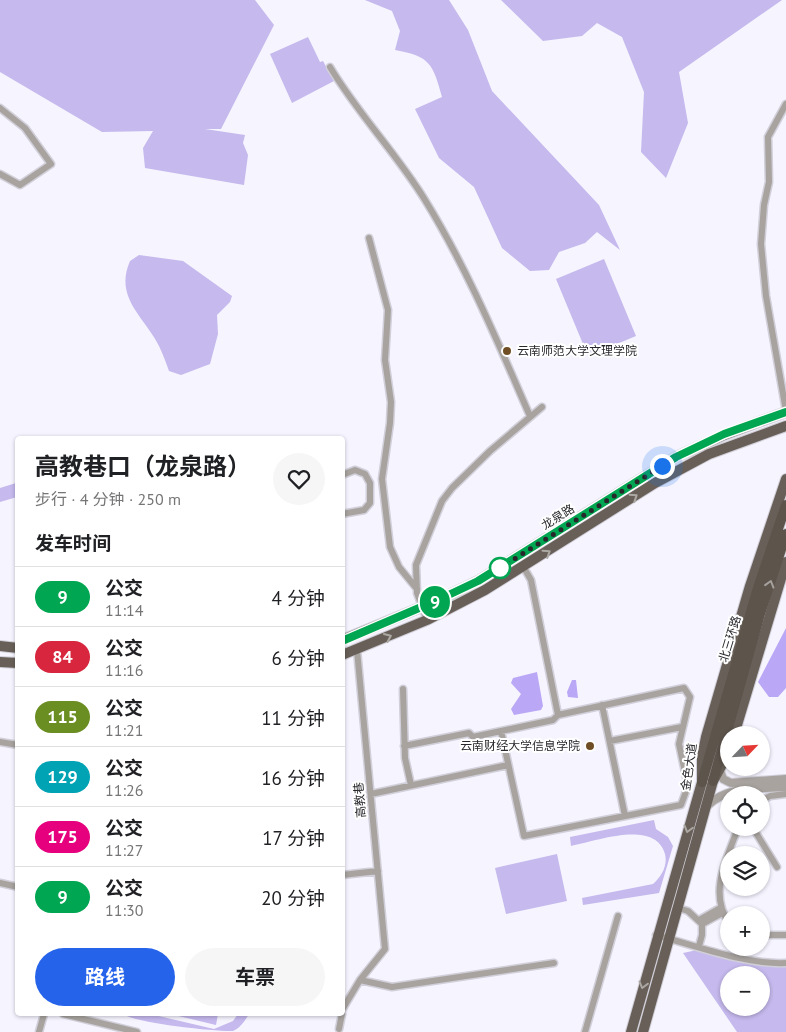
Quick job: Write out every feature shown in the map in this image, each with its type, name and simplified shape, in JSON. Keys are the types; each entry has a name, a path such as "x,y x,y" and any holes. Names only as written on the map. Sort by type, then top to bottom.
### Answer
{"highway":[{"name":"北三环路","path":"726,726 758,588 786,505"},
{"name":"北三环路","path":"728,726 760,614 786,534"},
{"name":"北三环路","path":"702,782 720,751"},
{"name":"北三环路","path":"713,781 719,767 720,758"}],"main road":[{"name":"龙泉路","path":"345,639 478,581 676,457 731,432 786,411"},
{"name":"龙泉路","path":"345,654 427,620 524,568 655,483 701,458 747,438 785,427"},
{"name":"金色大道","path":"631,1032 656,935 702,782 702,757 706,737 750,586 786,479"},
{"path":"737,726 786,562"},
{"path":"0,646 15,648"},
{"path":"0,662 15,663"},
{"name":"金色大道","path":"643,1032 713,781"}],"street":[{"path":"330,67 424,199 448,239 492,330 530,416"},
{"path":"786,104 768,137 769,182 764,206 761,244 766,296 786,411"},
{"path":"0,108 25,128 51,164 20,185 0,174"},
{"path":"369,238 388,310 385,360 390,402 390,423 382,479 390,548 399,567 417,589"},
{"path":"427,620 417,589 416,565 442,501 452,488 542,407"},
{"path":"345,474 355,470 365,474 370,483 370,503 364,510 345,513"},
{"path":"524,568 531,580 558,714"},
{"name":"高教巷","path":"357,650 385,949 360,980"},
{"path":"404,746 469,733 474,738 501,731 553,720 558,714 684,688 690,697 678,744 688,786 681,805 524,836 501,731"},
{"path":"403,689 404,746 411,785"},
{"path":"602,705 625,816"},
{"path":"610,741 682,727"},
{"path":"0,742 15,744"},
{"path":"370,794 508,765"},
{"path":"719,767 723,779 731,783 786,779"},
{"path":"707,806 714,799 727,792 786,787"},
{"path":"770,796 786,794"},
{"path":"720,907 718,898 721,876 735,836"},
{"path":"758,836 778,867"},
{"path":"345,875 378,872"},
{"path":"0,883 15,886"},
{"path":"678,908 688,911 700,922 702,935 699,946"},
{"path":"700,922 720,912"},
{"path":"584,1032 618,916"},
{"path":"656,935 738,957 774,964 786,963"},
{"path":"770,936 786,935"},
{"path":"345,1007 360,980 392,987 554,963"},
{"path":"39,1032 43,1016"},
{"path":"71,1016 137,1032"},
{"path":"339,1029 341,1016"}],"shaded area":[{"path":"0,0 255,0 274,25 221,129 205,129 245,135 243,143 248,155 244,185 145,168 143,148 153,131 102,132 0,72"},
{"path":"365,0 449,0 468,30 492,91 599,205 620,250 597,232 585,243 559,252 549,270 530,271 502,248 474,187 439,158 415,109 442,97 432,69 428,63 416,55 395,50 400,31 392,11"},
{"path":"501,0 782,0 679,72 688,123 666,178 641,152 644,92 622,37 597,23 582,36 543,41"},
{"path":"308,37 320,62 323,61 334,81 292,103 270,54"},
{"path":"139,255 183,261 232,296 230,302 217,315 218,334 210,364 181,375 169,371 153,335 128,296 126,274 130,261"},
{"path":"604,259 636,336 588,356 556,279"},
{"path":"15,483 15,498 0,502 0,488"},
{"path":"786,628 786,688 778,697 769,697 758,682"},
{"path":"537,672 543,706 541,710 514,715 511,709 521,694 511,683 513,678"},
{"path":"572,680 576,680 578,698 568,697 567,692"},
{"path":"654,820 656,829 668,837 673,846 659,893 583,905 582,898 653,884 663,871 666,858 659,843 650,837 624,835 571,846 570,837"},
{"path":"557,854 567,901 506,914 495,868"},
{"path":"697,950 767,966 720,966 720,1007 683,953"},
{"path":"770,966 786,967 786,1032 737,1032 726,1016 770,1016"},
{"path":"128,1016 159,1016 214,1029 233,1021 237,1016 248,1016 242,1024 233,1031 159,1024"},
{"path":"178,1016 218,1016 216,1025"}],"bus line":[{"name":"9","path":"345,640 478,581 676,457 724,434 786,412"}],"place":[{"name":"云南师范大学文理学院","path":"507,351"},
{"name":"云南财经大学信息学院","path":"590,746"}],"route":[{"path":"500,568 662,466"}]}
